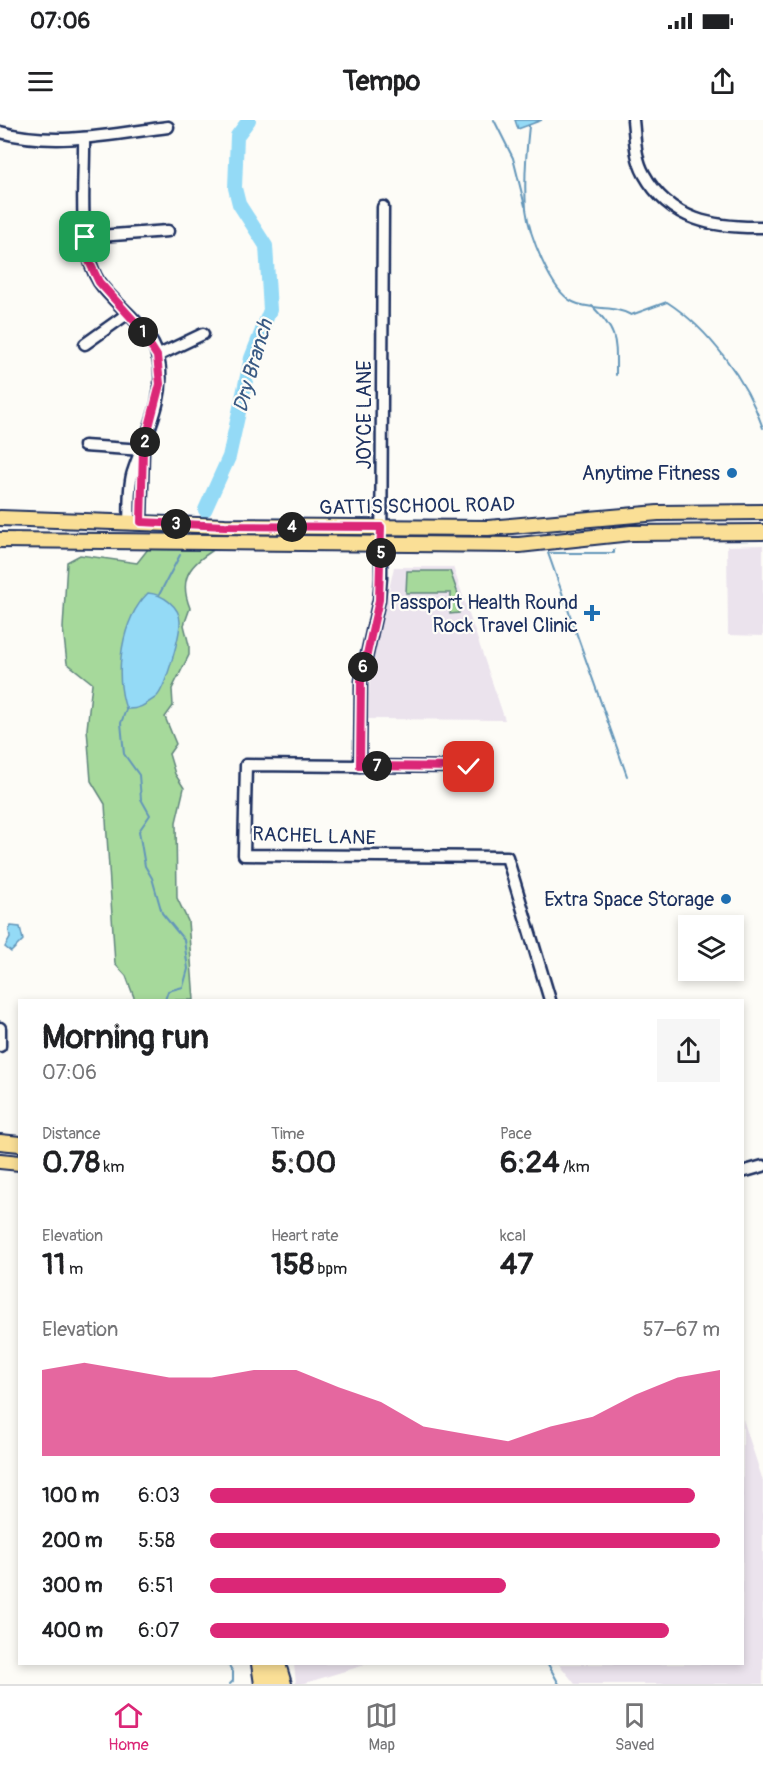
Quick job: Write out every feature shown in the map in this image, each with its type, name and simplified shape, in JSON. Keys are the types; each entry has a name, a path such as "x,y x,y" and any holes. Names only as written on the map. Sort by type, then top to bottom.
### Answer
{"main road":[{"name":"GATTIS SCHOOL ROAD","path":"0,518 225,526 488,528 658,513 763,512"},
{"path":"53,541 66,534 129,535 135,522"},
{"name":"GATTIS SCHOOL ROAD","path":"0,540 519,545 631,533 763,532"},
{"path":"0,1142 18,1144"},
{"path":"0,1161 18,1163"},
{"path":"259,1665 262,1684"},
{"path":"268,1665 272,1684"},
{"path":"279,1665 284,1684"}],"street":[{"path":"633,120 637,155 644,174 677,210 711,225 763,227"},
{"path":"0,132 29,139 84,138 168,127"},
{"path":"84,138 85,237 88,259 95,274 147,338 157,356 159,397 143,450 135,522"},
{"name":"JOYCE LANE","path":"360,766 361,681 379,600 383,207"},
{"path":"85,237 168,231"},
{"path":"85,344 127,315"},
{"path":"157,356 203,334"},
{"path":"84,446 143,450"},
{"name":"RACHEL LANE","path":"469,767 246,765 244,855 507,857 550,999"},
{"path":"0,1028 0,1046"},
{"path":"744,1171 763,1166"}],"shaded area":[{"path":"763,545 763,636 728,635 727,546"},
{"path":"394,567 453,567 505,720 368,719 370,675"},
{"path":"744,1422 763,1481 763,1684 575,1684 560,1665 744,1665"},
{"path":"294,1665 365,1665 302,1684 296,1684"}],"green space":[{"path":"163,540 226,542 198,561 187,576 185,585 190,608 184,625 189,655 172,689 173,706 165,717 176,744 169,754 175,774 184,788 176,822 177,898 188,921 194,999 135,999 126,976 115,964 105,804 91,781 87,729 92,683 67,663 63,628 67,562 80,555 137,563 148,549"},
{"path":"407,571 450,571 458,594 459,613 450,614 451,593 406,593"}],"water":[{"path":"515,120 542,120 518,129"},
{"path":"148,593 164,598 174,606 180,622 178,639 159,694 141,706 126,709 122,695 122,648 131,617"},
{"path":"11,926 20,927 23,940 11,952 5,947 10,938"}],"waterway":[{"name":"Dry Branch","path":"205,510 229,457 251,358 270,310 266,246 239,204 235,188 237,136 249,120"},
{"path":"494,120 513,158 525,206"},
{"path":"529,126 526,209 536,246 556,286 564,296 580,305 616,310 631,315 667,302 697,326 725,358 747,392 763,428"},
{"path":"592,306 607,323 614,337 616,375"},
{"path":"614,550 614,553 548,553 627,776"},
{"name":"Dry Branch","path":"159,595 180,555"},
{"name":"Dry Branch","path":"127,707 121,723 124,754 139,775 141,799 150,815 139,831 145,866 152,878 162,913 184,940 188,969 183,987 168,991 165,999"},
{"path":"229,1665 233,1672 233,1681 230,1684"},
{"name":"Dry Branch","path":"549,1665 559,1684"}],"place":[{"name":"Anytime Fitness","path":"732,473"},
{"name":"Passport Health Round Rock Travel Clinic","path":"592,613"},
{"name":"Extra Space Storage","path":"726,899"}],"route":[{"path":"85,237 88,259 99,282 136,323 157,356 159,397 143,450 141,522 225,526 381,527 379,600 361,681 360,766 469,767"}]}
